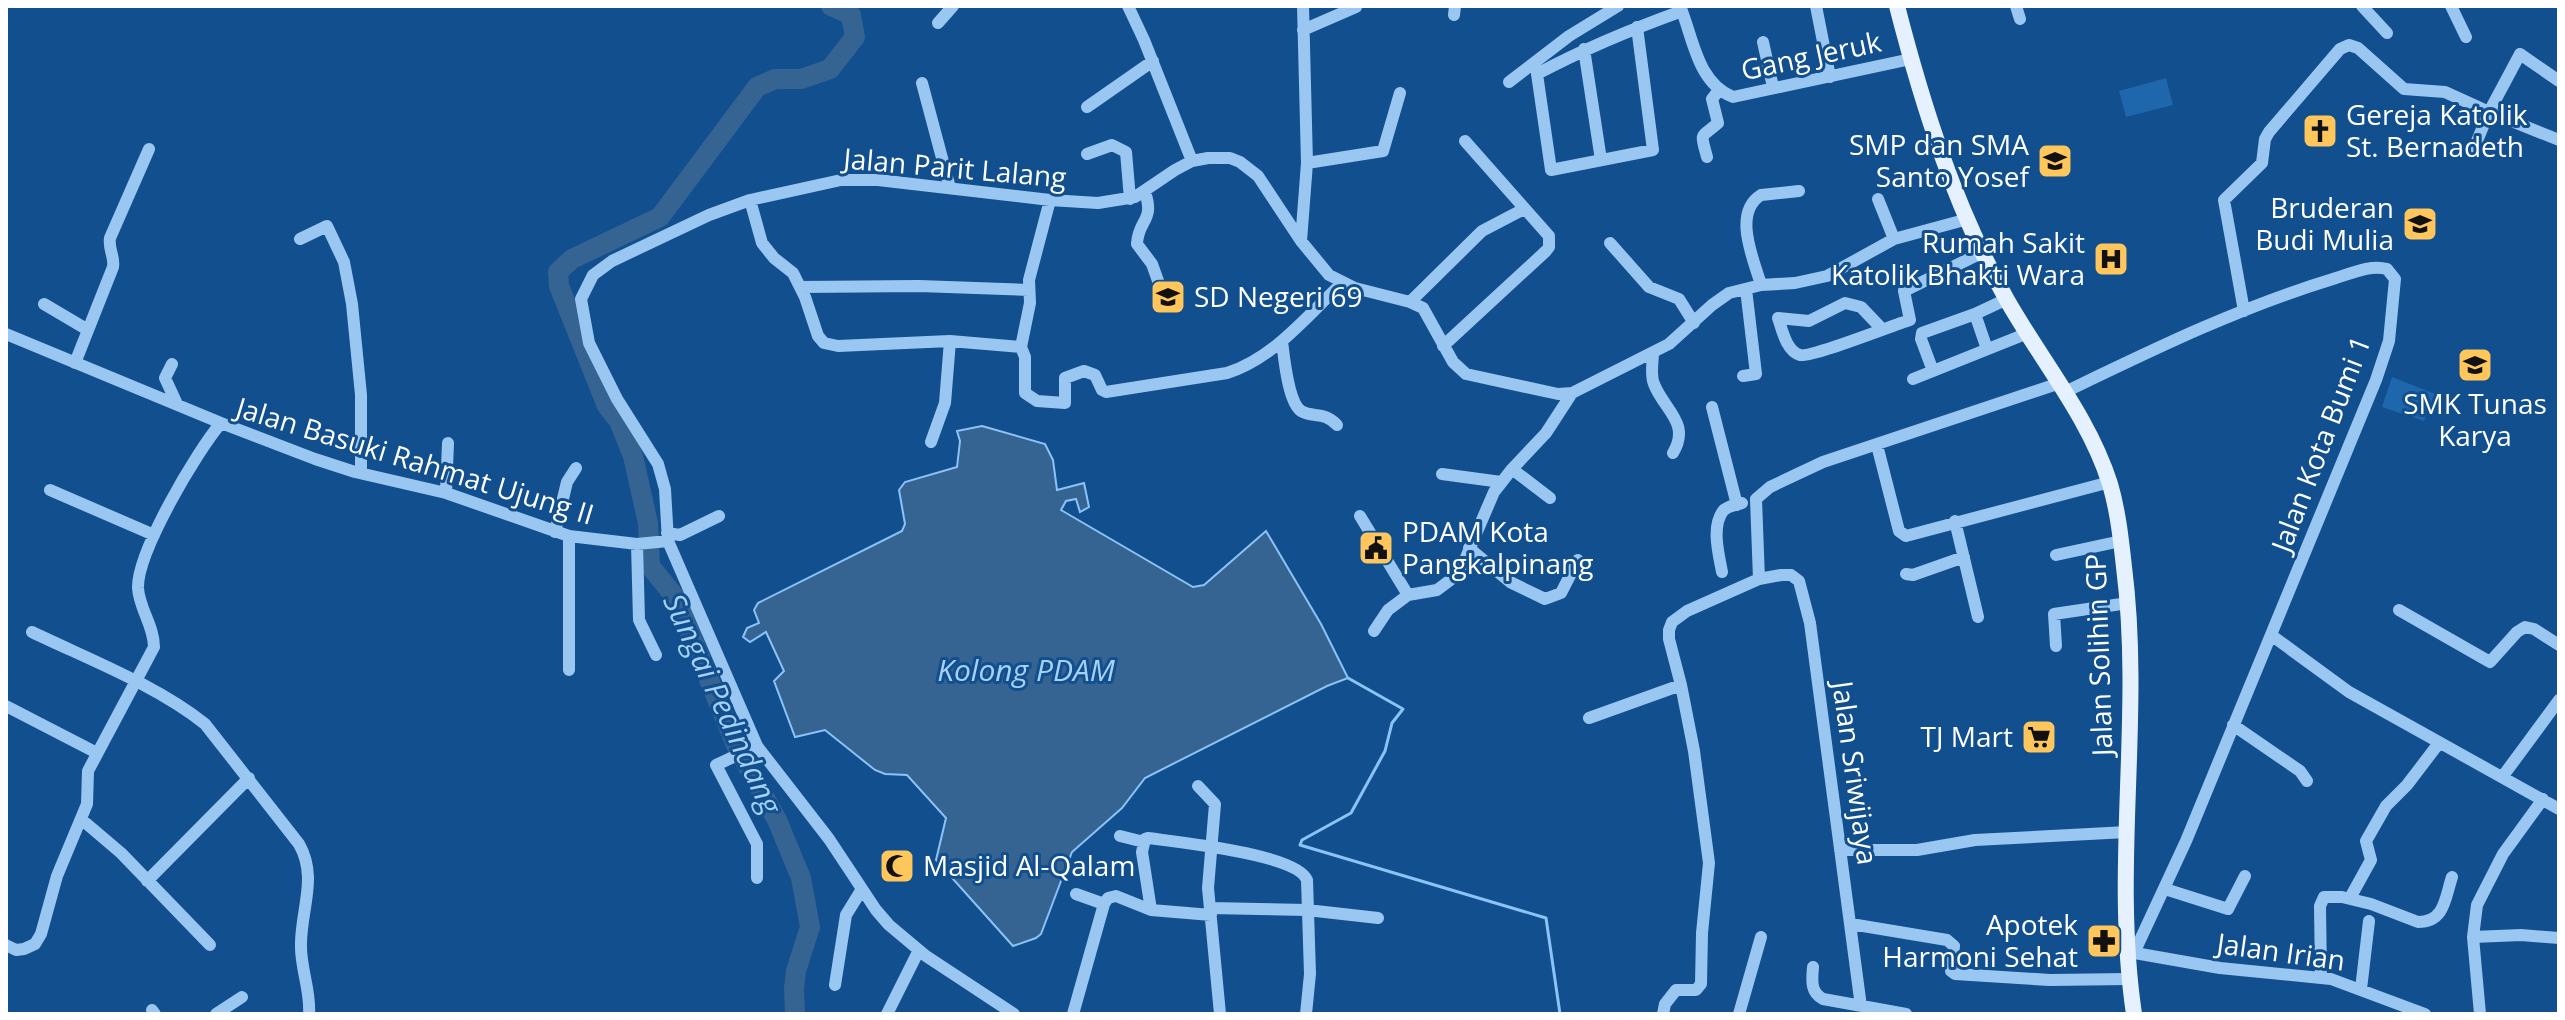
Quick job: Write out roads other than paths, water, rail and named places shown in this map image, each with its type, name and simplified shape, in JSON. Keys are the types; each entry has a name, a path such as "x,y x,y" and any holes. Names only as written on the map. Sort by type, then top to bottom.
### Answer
{"main road":[{"name":"Jalan Solihin GP","path":"1897,6 1941,155 1968,219 2007,299 2062,388 2110,482 2128,603 2132,689 2124,921 2130,952 2129,979 2134,1014"}],"street":[{"path":"1128,6 1192,161"},
{"path":"1301,241 1307,163 1303,6"},
{"path":"1509,82 1557,44 1618,6"},
{"path":"1816,6 1830,77"},
{"path":"2362,6 2387,33"},
{"path":"2451,6 2466,37"},
{"path":"1303,30 1356,7"},
{"path":"1637,27 1653,150 1551,170 1537,74 1584,49 1681,8"},
{"name":"Gang Jeruk","path":"1681,8 1702,66 1719,90 1733,97 1911,59"},
{"path":"1763,42 1773,87"},
{"path":"2244,311 2224,200 2262,163 2269,132 2340,49 2349,45 2358,48 2404,89 2445,92 2559,140"},
{"path":"1584,49 1601,160"},
{"path":"2472,153 2489,112 2520,54 2559,81"},
{"path":"1087,107 1153,61"},
{"path":"922,83 950,188"},
{"path":"1707,157 1703,135 1718,123 1712,102 1719,90"},
{"path":"1307,163 1383,151 1400,93"},
{"path":"1443,346 1549,247 1549,236 1465,141"},
{"path":"1087,154 1112,145 1126,152 1130,199"},
{"path":"75,363 114,264 109,248 110,238 149,149"},
{"name":"Jalan Parit Lalang","path":"1014,1014 919,950 889,925 829,839 753,748 667,537 665,489 658,464 617,399 589,343 581,299 593,275 612,261 709,215 750,200 841,180 878,180 1098,203 1130,199 1192,161 1230,158 1258,176 1318,266 1342,283 1410,302"},
{"path":"1761,285 1747,235 1747,212 1756,197 1799,191"},
{"path":"1145,192 1149,214 1138,234 1137,244 1152,264 1162,292"},
{"path":"1878,199 1894,239"},
{"path":"750,200 762,243 774,258 789,268 800,287 818,336 830,346 950,341 1021,347"},
{"path":"1050,200 1040,231 1021,347 1025,357 1026,395 1037,401 1066,401 1063,381 1076,374 1091,372 1106,392 1244,368 1282,341 1342,283"},
{"path":"1524,209 1482,231 1410,302 1423,308 1443,346 1460,369 1475,377 1558,394 1572,393 1678,338 1721,298 1761,285 1795,283 1827,276 1894,239 1968,219"},
{"path":"300,239 327,226 348,276 361,395 361,473"},
{"path":"1610,243 1649,287 1679,299 1694,323"},
{"path":"1882,329 1861,307 1845,303 1809,321 1778,318 1788,344 1797,353 1805,355 1910,320 1904,291 1983,252"},
{"name":"Jalan Kota Bumi 1","path":"1737,505 1756,499 1794,474 2062,388 2244,311 2370,268 2387,269 2392,273 2396,286 2386,353 2165,889 2130,952"},
{"path":"800,287 919,286 1029,290"},
{"path":"1743,376 1756,374 1746,289"},
{"path":"1933,371 1920,335 2007,299"},
{"path":"44,304 88,330"},
{"path":"1975,314 1987,349"},
{"path":"1913,379 2028,333"},
{"path":"6,334 221,423"},
{"path":"931,442 945,403 950,341"},
{"path":"1282,341 1290,391 1298,407 1305,412 1327,416 1337,425"},
{"path":"1653,352 1653,381 1681,431 1679,444 1673,453"},
{"path":"172,364 165,373 166,381 177,404"},
{"path":"1374,631 1388,610 1408,595 1443,586 1460,569 1488,502 1501,482 1546,433 1572,393"},
{"path":"1712,407 1737,505 1722,512 1718,528 1722,572"},
{"name":"Jalan Basuki Rahmat Ujung II","path":"6,945 16,950 24,949 38,941 57,876 87,804 86,777 154,647 138,587 154,535 193,465 221,423 302,455 446,493 569,536 644,543 680,535 719,516"},
{"path":"446,493 448,443"},
{"path":"1877,445 1902,534 1906,536 2110,482"},
{"path":"555,532 567,482 576,468"},
{"path":"1512,469 1550,498"},
{"path":"1442,474 1501,482"},
{"path":"50,490 154,535"},
{"path":"1663,1014 1668,998 1676,990 1696,990 1701,984 1702,933 1710,879 1703,813 1681,685 1669,639 1672,622 1687,611 1759,579 1756,499"},
{"path":"1360,516 1408,595"},
{"path":"1955,521 1978,617"},
{"path":"569,536 569,670"},
{"path":"2056,555 2121,541"},
{"path":"644,543 639,620 656,655"},
{"path":"1469,548 1519,588 1545,599 1561,593 1578,560"},
{"path":"1906,574 1913,575 1964,557"},
{"name":"Jalan Sriwijaya","path":"1759,579 1791,575 1802,587 1812,637 1862,1009"},
{"path":"2056,646 2054,614 2128,603"},
{"path":"2399,610 2490,662 2525,627 2534,629 2559,645"},
{"path":"32,632 191,712 205,724 299,844 308,864 309,881 300,945 309,1014"},
{"path":"2271,635 2349,692 2559,809"},
{"path":"1589,718 1681,685"},
{"path":"6,706 97,753"},
{"path":"2503,776 2557,707"},
{"path":"2233,725 2300,771 2307,781"},
{"path":"2350,898 2371,860 2366,841 2375,824 2386,806 2415,776 2439,743"},
{"path":"753,748 716,765 757,844 757,878"},
{"path":"147,881 249,778"},
{"path":"1198,786 1215,804 1208,888 1220,1014"},
{"path":"2480,1014 2473,937 2477,905 2503,854 2543,799"},
{"path":"81,819 121,853 210,945"},
{"path":"1840,850 1917,850 1975,840 2127,832"},
{"path":"1120,836 1144,842"},
{"path":"1151,910 1142,852 1148,838 1271,858 1302,872 1307,880 1310,986 1306,1014"},
{"path":"2165,889 2228,909 2245,876"},
{"path":"2321,978 2320,902 2324,897 2350,898 2418,922 2428,922 2437,918 2442,910 2452,877"},
{"path":"835,985 846,915 862,889"},
{"path":"1076,894 1104,904"},
{"path":"1073,1014 1108,898 1116,896 1151,910 1307,910 1378,918"},
{"path":"2361,989 2369,921"},
{"path":"1851,924 1947,940 1954,946 1951,971 1955,974 2050,980 2129,979"},
{"path":"2473,937 2521,935 2559,938"},
{"path":"1739,1014 1761,937"},
{"path":"887,1014 919,950"},
{"name":"Jalan Irian","path":"2130,952 2220,968 2321,978 2361,989 2425,1014"},
{"path":"1813,967 1813,989 1823,999 1862,1009 1906,1014"},
{"path":"216,1014 242,997"}],"water":[{"name":"Kolong PDAM","path":"982,426 1045,444 1053,460 1057,490 1084,483 1089,507 1080,512 1076,499 1066,501 1061,510 1193,587 1204,585 1266,531 1321,624 1348,678 1145,778 1122,808 1072,852 1041,934 1013,946 936,860 946,818 907,775 885,774 875,770 825,730 795,737 774,681 784,671 766,632 750,642 743,637 747,628 759,623 754,610 758,603 902,531 905,524 899,490 905,482 957,467 960,441 957,431"}],"waterway":[{"name":"Sungai Pedindang","path":"795,1014 796,971 810,927 801,878 777,820 736,745 675,597 650,566 648,523 633,456 619,421 607,406 559,286 558,272 572,259 660,217 757,87 775,79 801,79 830,69 855,37 851,15 831,6"},
{"path":"1348,678 1403,709 1392,723 1385,751 1351,813 1302,840 1300,845 1546,918 1560,1014"}],"place":[{"name":"Gereja Katolik St. Bernadeth","path":"2320,131"},
{"name":"SMP dan SMA Santo Yosef","path":"2055,161"},
{"name":"Bruderan Budi Mulia","path":"2420,224"},
{"name":"Rumah Sakit Katolik Bhakti Wara","path":"2111,259"},
{"name":"SD Negeri 69","path":"1168,297"},
{"name":"SMK Tunas Karya","path":"2475,365"},
{"name":"PDAM Kota Pangkalpinang","path":"1376,548"},
{"name":"TJ Mart","path":"2039,737"},
{"name":"Masjid Al-Qalam","path":"897,866"},
{"name":"Apotek Harmoni Sehat","path":"2104,941"}]}
